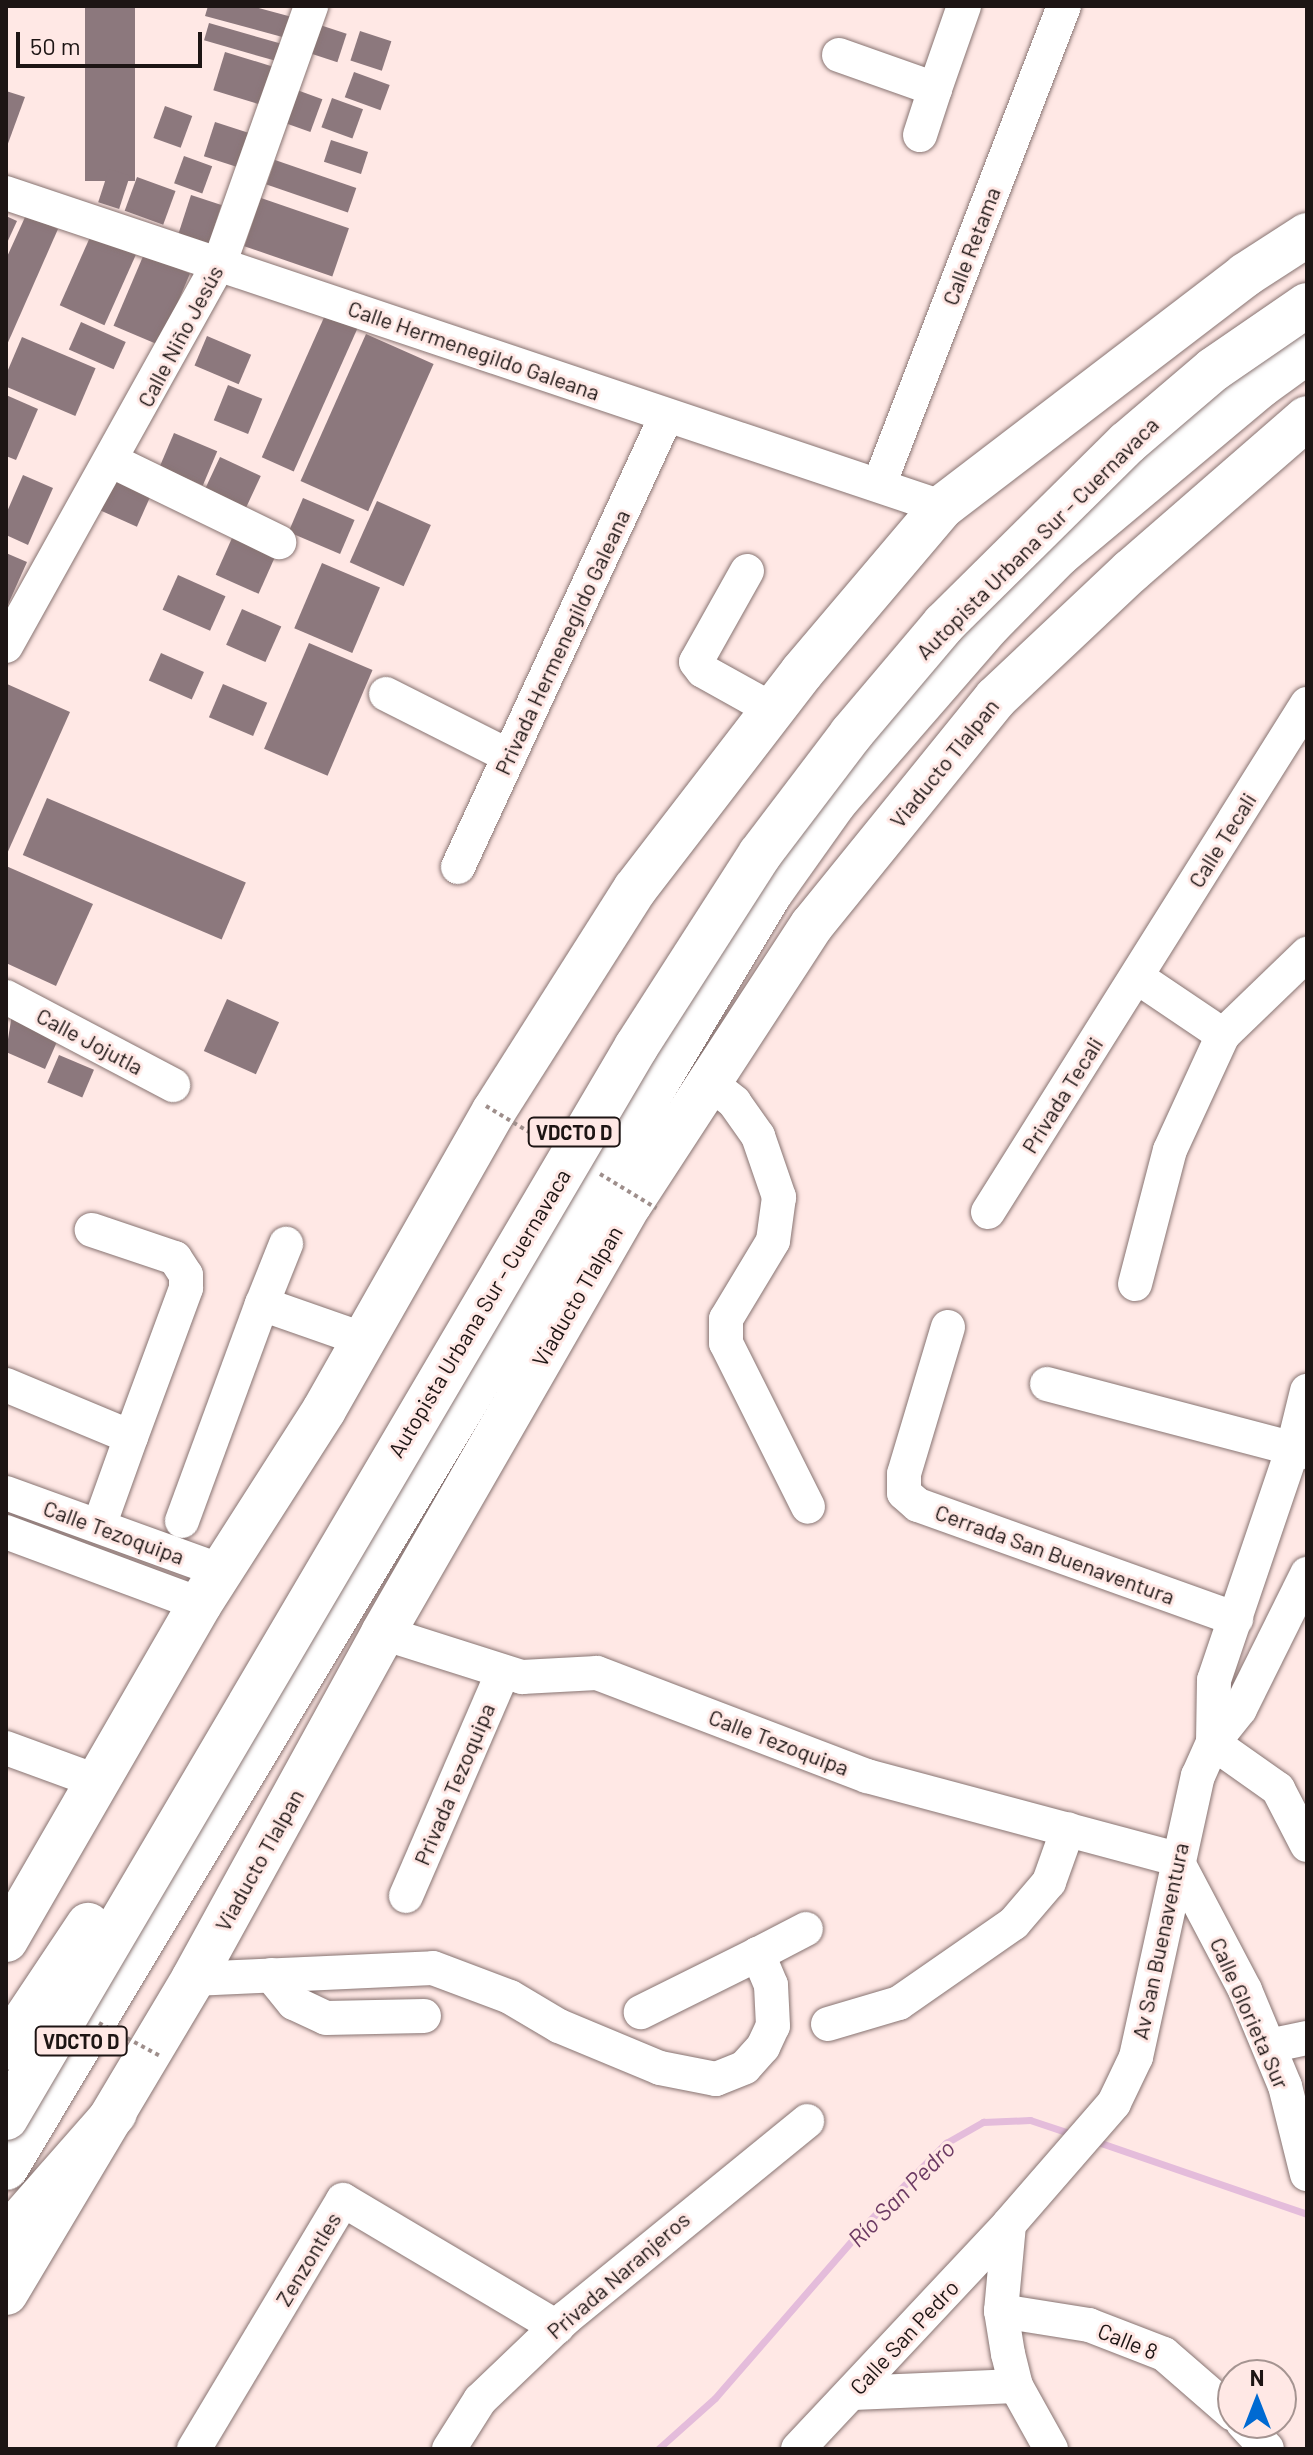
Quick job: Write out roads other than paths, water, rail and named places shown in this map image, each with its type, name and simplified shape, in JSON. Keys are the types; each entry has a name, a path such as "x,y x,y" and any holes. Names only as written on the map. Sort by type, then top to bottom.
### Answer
{"main road":[{"path":"6,1940 211,1587 324,1410 494,1111 635,889 773,710 942,507 1245,275 1307,235"},
{"name":"Autopista Urbana Sur - Cuernavaca","path":"6,2118 628,1060 760,854 851,734 944,624 1127,443 1214,369 1307,304"},
{"name":"VDCTO D","path":"6,2095 659,987 754,848 948,603 1123,439 1307,304"},
{"name":"Autopista Urbana Sur - Cuernavaca","path":"6,2153 372,1525 650,1062 771,871 867,747 1050,549 1221,402 1307,340"},
{"name":"Viaducto Tlalpan","path":"6,2168 771,892 835,802 990,624 1058,555 1307,352"},
{"name":"Viaducto Tlalpan","path":"6,2293 193,1979 383,1633 630,1204 812,925 996,698 1131,571 1307,418"},
{"path":"6,2048 92,1919 185,1811"},
{"path":"6,2237 115,2113"}],"street":[{"name":"Calle Niño Jesús","path":"13,644 220,262 311,6"},
{"path":"920,135 964,6"},
{"name":"Calle Retama","path":"879,485 1064,6"},
{"path":"839,55 935,89"},
{"name":"Calle Hermenegildo Galeana","path":"6,193 220,262 666,417 942,507"},
{"name":"Privada Hermenegildo Galeana","path":"458,867 666,417"},
{"path":"112,461 279,542"},
{"path":"747,571 696,662 703,671 773,710"},
{"path":"386,694 509,756"},
{"name":"Calle Tecali","path":"1137,977 1307,704"},
{"path":"1135,1284 1170,1150 1223,1035 1307,954"},
{"path":"1137,977 1223,1035"},
{"name":"Privada Tecali","path":"988,1212 1137,977"},
{"name":"Calle Jojutla","path":"6,997 173,1085"},
{"path":"710,1083 734,1102 758,1136 779,1197 773,1241 726,1319 726,1343 808,1507"},
{"path":"92,1230 175,1258 186,1275 186,1288 99,1526"},
{"path":"182,1521 286,1244"},
{"path":"262,1304 362,1339"},
{"name":"Cerrada San Buenaventura","path":"948,1327 904,1474 904,1493 918,1505 1236,1619"},
{"path":"1047,1384 1300,1450"},
{"path":"6,1385 131,1437"},
{"path":"1213,1743 1214,1680 1300,1450 1307,1391"},
{"name":"Calle Tezoquipa","path":"6,1493 99,1526 211,1587"},
{"name":"Calle Tezoquipa","path":"6,1532 211,1587"},
{"path":"1213,1743 1240,1709 1307,1574"},
{"name":"Calle Tezoquipa","path":"383,1633 522,1677 597,1673 867,1776 1176,1859"},
{"name":"Privada Tezoquipa","path":"406,1896 503,1672"},
{"path":"1213,1743 1278,1789 1307,1845"},
{"name":"Av San Buenaventura","path":"1009,2224 1114,2103 1136,2057 1176,1859 1198,1776 1213,1743"},
{"path":"6,1748 99,1782"},
{"path":"828,2024 899,2003 1014,1923 1049,1882 1068,1829"},
{"name":"Calle Glorieta Sur","path":"1176,1859 1269,2046 1285,2086 1307,2174"},
{"path":"641,2012 806,1929"},
{"path":"193,1979 433,1968 510,1997 559,2026 660,2068 716,2079 745,2067 773,2026 771,1985 758,1954"},
{"path":"271,1975 294,2003 326,2018 424,2016"},
{"path":"1269,2046 1307,2038"},
{"name":"Privada Naranjeros","path":"449,2449 480,2400 557,2327 807,2121"},
{"name":"Zenzontles","path":"194,2449 343,2200 557,2327"},
{"path":"1009,2224 1001,2311 1016,2386 1051,2449"},
{"name":"Calle San Pedro","path":"798,2449 1009,2224"},
{"name":"Calle 8","path":"1001,2311 1089,2325 1164,2354 1217,2400"},
{"path":"853,2393 1016,2386"}],"waterway":[{"name":"Río San Pedro","path":"658,2449 715,2398 866,2224 946,2143 983,2122 1030,2120 1075,2135"},
{"name":"Río San Pedro","path":"1095,2141 1307,2214"}]}
